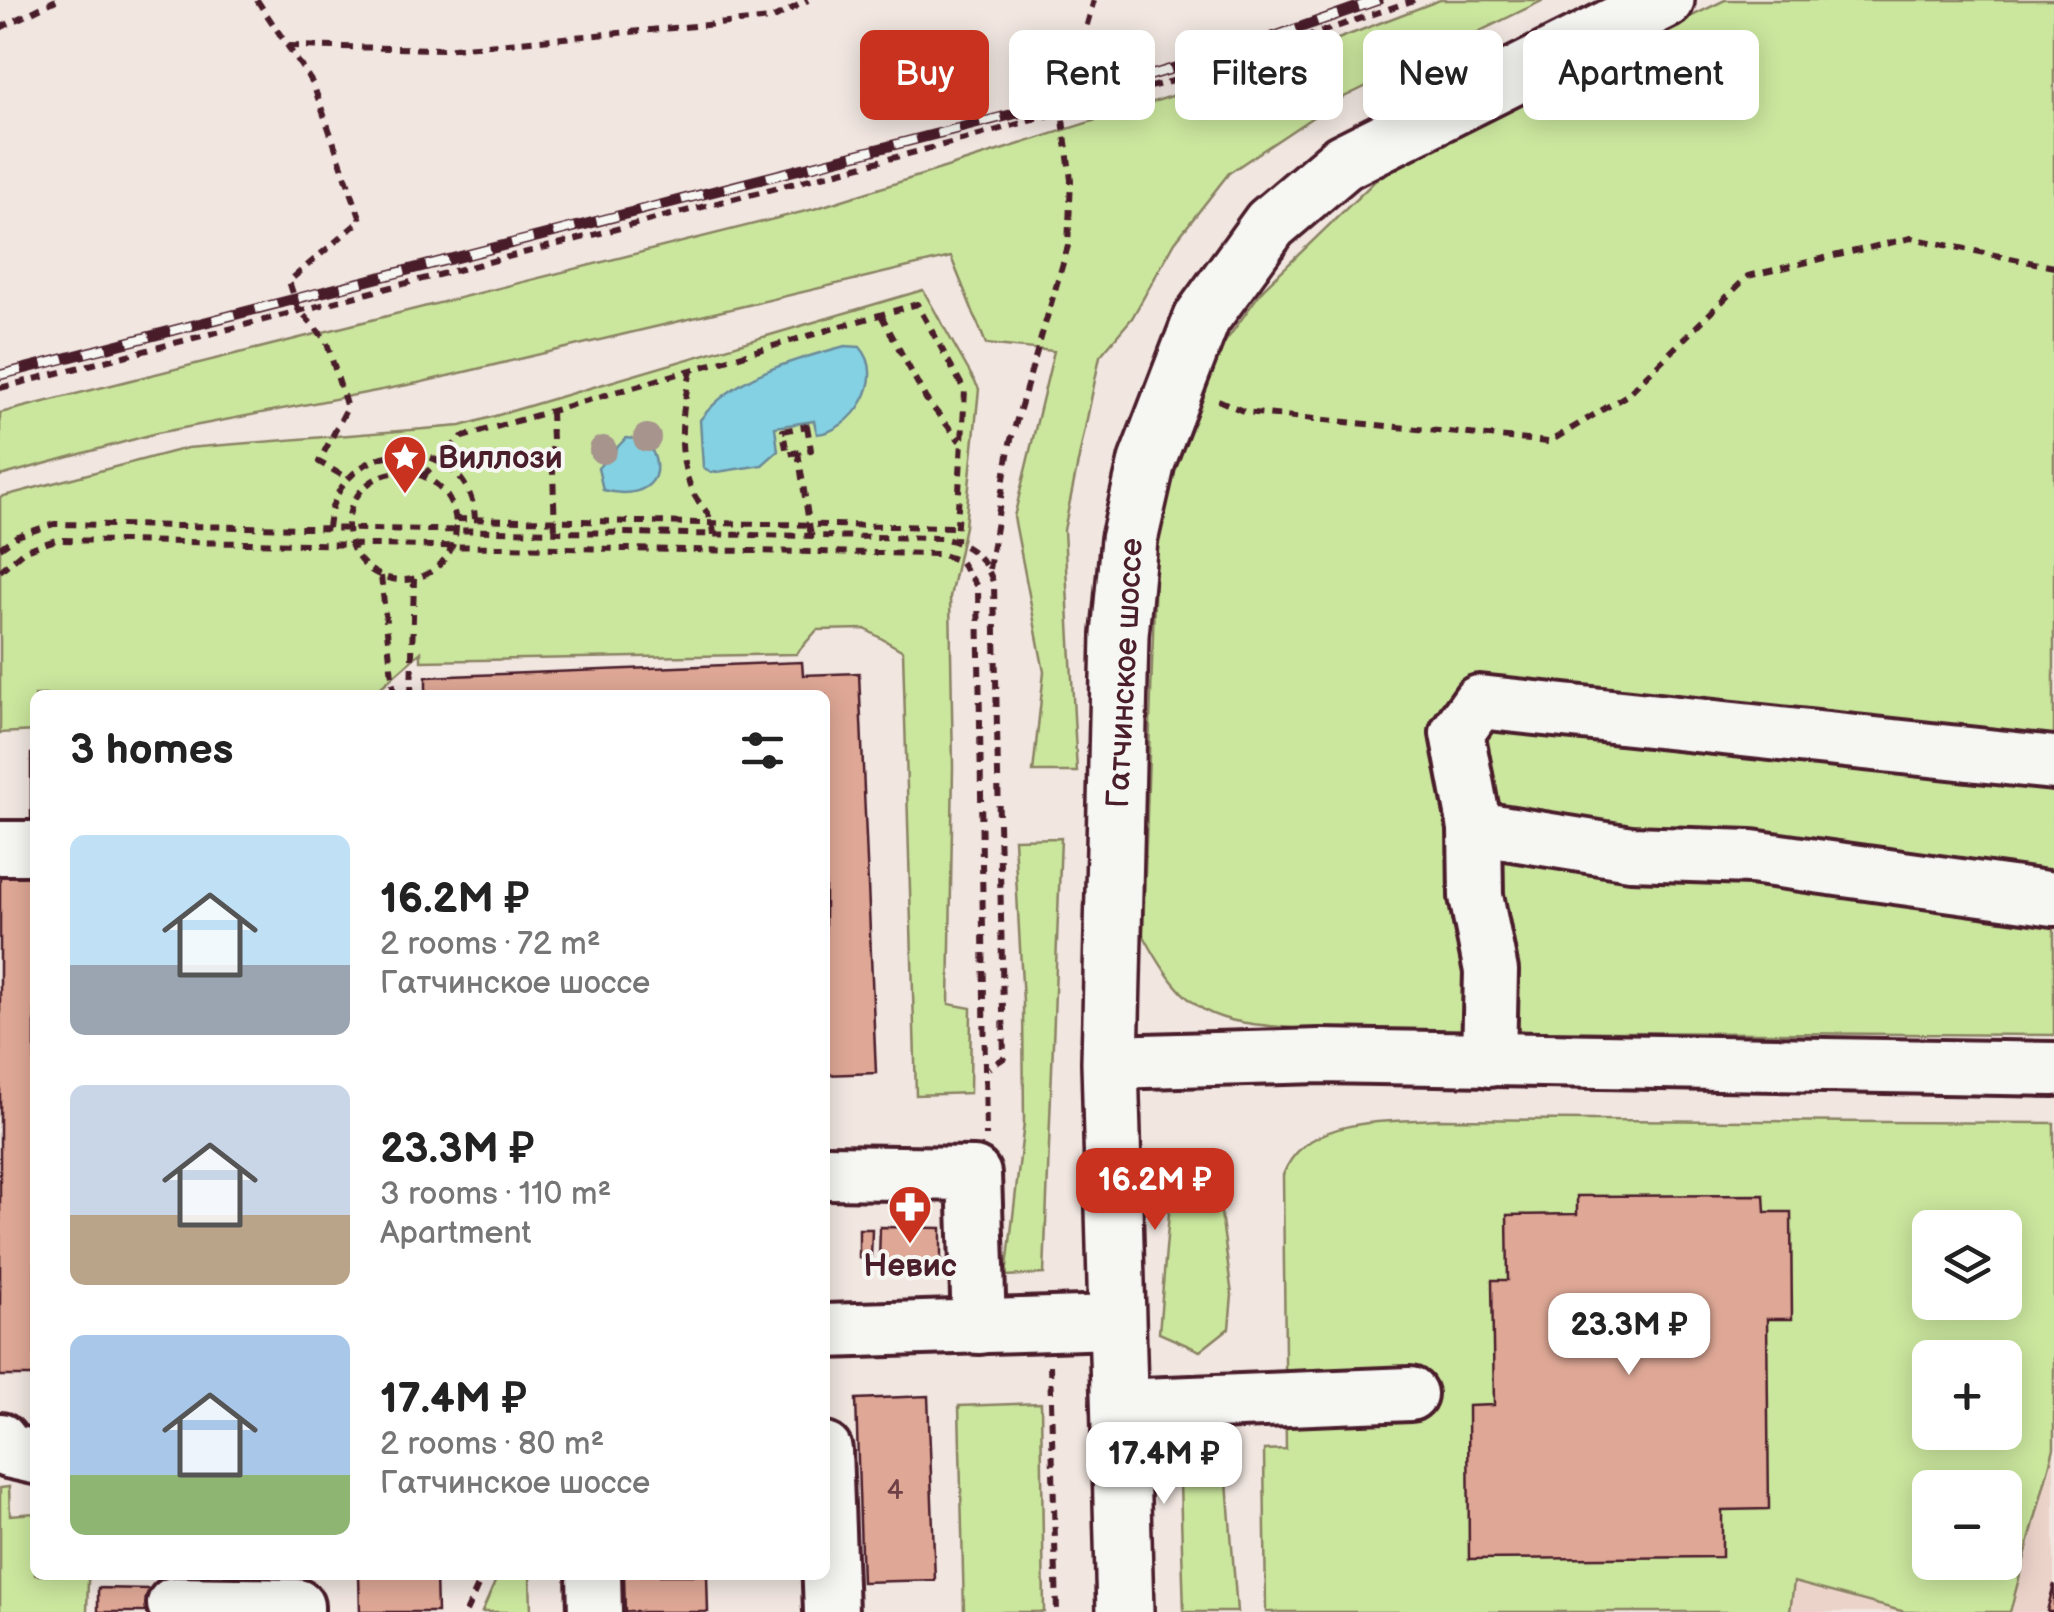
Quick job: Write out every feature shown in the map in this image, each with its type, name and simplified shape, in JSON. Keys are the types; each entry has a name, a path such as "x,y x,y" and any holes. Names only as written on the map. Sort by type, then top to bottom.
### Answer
{"main road":[{"name":"Гатчинское шоссе","path":"1126,1612 1114,1322 1110,1062 1122,616 1130,540 1147,460 1202,318 1270,224 1343,162 1666,0"}],"street":[{"path":"1489,1060 1491,971 1476,896 1475,828 1456,733 1479,702 2054,762"},
{"path":"1475,828 1631,854 1751,857 2054,899"},
{"path":"1110,1062 1320,1056 2054,1069"},
{"path":"830,1172 974,1174 979,1326"},
{"path":"830,1331 1114,1322"},
{"path":"1118,1406 1410,1394"},
{"path":"0,1440 8,1452 30,1456"},
{"path":"594,1580 595,1612"},
{"path":"830,1580 831,1612"},
{"path":"174,1604 297,1606 297,1612"}],"path":[{"path":"0,28 56,0"},
{"path":"257,0 313,84 361,220 289,281 298,308 326,340 347,408 319,462 346,478"},
{"path":"288,46 442,49 772,19 808,0"},
{"path":"1085,30 1094,0"},
{"path":"1155,86 1414,0"},
{"path":"0,388 1031,120"},
{"path":"989,570 1010,443 1068,246 1071,180 1063,120"},
{"path":"1176,381 1244,412 1549,442 1627,395 1748,276 1911,238 2054,267"},
{"path":"423,476 462,437 917,304 964,391 956,541"},
{"path":"881,314 926,399 960,442"},
{"path":"691,370 680,420 691,489 714,523 714,535"},
{"path":"551,411 555,532"},
{"path":"807,426 811,450 798,452 787,454 783,430 807,426"},
{"path":"798,452 812,536"},
{"path":"328,528 334,498 346,478 364,463 386,454 408,453 437,462 466,488 475,519"},
{"path":"407,472 423,476 449,498 456,519 453,546 444,562 414,580 382,576 367,568 352,544 349,529 352,505 374,480 407,472"},
{"path":"456,519 954,527"},
{"path":"0,547 17,536 54,524 812,536 956,541 969,547 989,570 994,585 1004,1058 988,1068"},
{"path":"0,571 25,550 56,540 940,554 968,568 978,588 988,1128"},
{"path":"382,576 393,690"},
{"path":"411,690 414,580"},
{"path":"1051,1395 1057,1612"},
{"path":"466,1612 482,1580"}],"shaded area":[{"path":"2054,1448 2054,1612 2010,1612 2019,1580 2022,1580"},
{"path":"1794,1582 1825,1589 1905,1612 1790,1612"}],"green space":[{"path":"1440,0 1544,0 1482,30 1363,30 1363,88 1343,98 1343,37"},
{"path":"1725,0 2054,0 2054,1035 1312,1030 1251,1024 1209,1012 1176,986 1143,934 1156,543 1183,430 1218,352 1263,289 1380,176 1482,120 1503,120 1503,108 1523,98 1523,120 1759,120 1759,30 1663,30"},
{"path":"1175,95 1175,120 1308,120 1229,173 1175,242 1132,318 1100,356 1064,530 1077,772 1033,772 1044,672 1014,517 1054,351 986,344 951,257 418,383 157,433 0,476 0,413 814,209 1096,120 1155,120 1155,101"},
{"path":"923,290 979,389 965,526 950,597 953,767 949,1004 971,1008 970,1093 916,1095 903,651 865,629 817,630 796,654 421,661 421,652 378,690 30,690 30,731 0,733 0,497 187,448 461,426"},
{"path":"1061,838 1044,1274 1006,1276 1024,1123 1023,1002 1014,839"},
{"path":"1437,1119 2054,1123 2054,1448 2022,1567 2022,1470 1912,1470 1912,1580 2019,1580 2010,1612 1905,1612 1794,1582 1790,1612 1266,1612 1264,1450 1286,1449 1283,1175 1294,1156 1309,1142 1328,1132 1372,1122"},
{"path":"1173,1165 1215,1168 1232,1295 1229,1328 1200,1351 1159,1333"},
{"path":"1041,1403 1044,1612 964,1612 959,1406"},
{"path":"1179,1451 1225,1455 1237,1612 1184,1612"},
{"path":"9,1487 10,1515 30,1513 30,1580 88,1580 87,1612 0,1612 0,1488"},
{"path":"496,1580 530,1580 531,1612 482,1612"}],"water":[{"path":"845,346 860,347 870,373 862,401 843,423 817,434 814,421 775,427 778,451 762,465 711,473 703,467 700,420 714,404 766,371"},
{"path":"626,438 646,440 654,454 655,476 641,490 603,490 598,468"}],"building":[{"path":"802,662 803,675 859,673 876,1073 830,1075 830,690 426,690 426,677"},
{"path":"0,861 30,861 30,1376 0,1376"},
{"path":"1764,1195 1765,1212 1791,1212 1792,1319 1767,1319 1769,1509 1722,1510 1722,1557 1469,1559 1468,1406 1494,1405 1492,1280 1508,1280 1507,1215 1577,1214 1577,1196"},
{"name":"Невис","path":"880,1227 941,1228 941,1262 879,1261"},
{"path":"859,1229 872,1229 871,1259 859,1258"},
{"path":"928,1396 935,1580 862,1582 856,1399"},
{"path":"359,1580 436,1580 437,1612 360,1612"},
{"path":"624,1580 707,1580 708,1612 625,1612"},
{"path":"2054,1584 2054,1612 2050,1612 2047,1611"},
{"path":"98,1588 150,1589 150,1612 98,1612"}],"railway":[{"path":"0,375 1080,97 1253,44 1378,0"}],"place":[{"name":"Виллози","path":"405,495"},
{"name":"Невис","path":"910,1245"}]}
